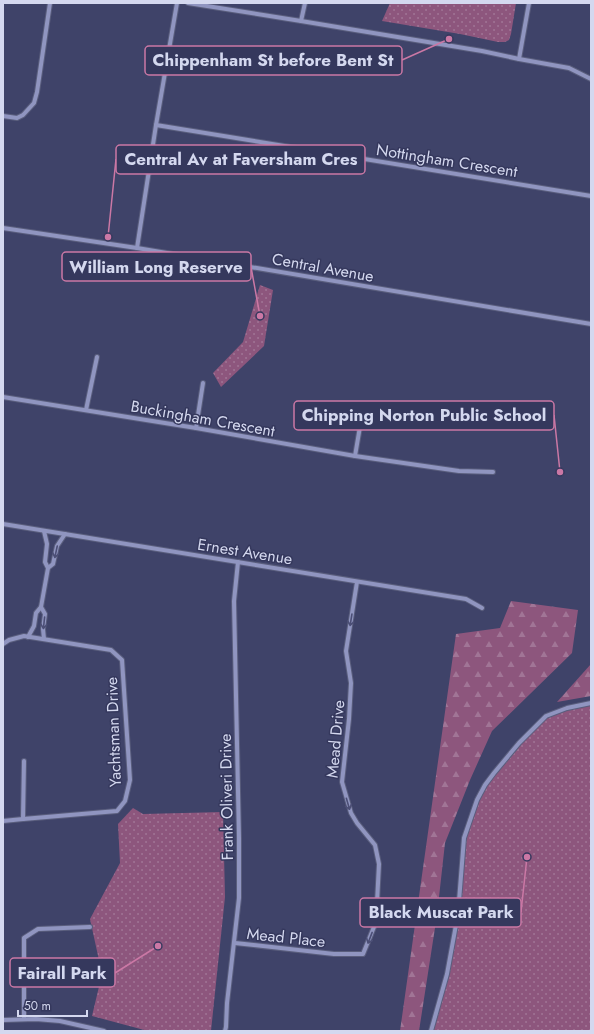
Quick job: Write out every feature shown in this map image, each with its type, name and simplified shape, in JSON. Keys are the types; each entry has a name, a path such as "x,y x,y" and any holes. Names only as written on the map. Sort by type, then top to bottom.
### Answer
{"street":[{"path":"3,116 17,118 23,115 34,103 37,92 50,3"},
{"path":"137,248 177,3"},
{"path":"188,3 482,51 519,60 569,68 591,79"},
{"path":"301,21 305,3"},
{"path":"519,60 529,3"},
{"name":"Nottingham Crescent","path":"156,125 591,196"},
{"name":"Central Avenue","path":"3,228 137,248 591,324"},
{"path":"86,410 97,357"},
{"path":"196,428 203,383"},
{"name":"Buckingham Crescent","path":"3,397 196,428 355,456 459,471 493,472"},
{"path":"355,456 363,409"},
{"name":"Ernest Avenue","path":"3,524 466,599 482,608"},
{"path":"28,637 34,626 36,613 41,607 48,568 45,562 47,544 44,531"},
{"path":"48,568 53,564 57,546 65,534"},
{"name":"Frank Oliveri Drive","path":"225,1031 239,898 234,601 238,562"},
{"name":"Mead Drive","path":"334,954 363,954 376,922 379,864 375,845 351,813 342,782 349,719 351,684 346,651 357,582"},
{"path":"41,607 45,614 43,629 44,639"},
{"name":"Yachtsman Drive","path":"3,644 9,640 24,636 111,650 122,660 130,780 125,801 117,811 23,818 3,821"},
{"path":"431,1031 447,974 458,914 464,838 477,800 485,785 494,773 519,743 546,716 567,708 591,703"},
{"path":"23,818 24,761"},
{"path":"24,1019 24,938 38,929 90,927"},
{"name":"Mead Place","path":"235,943 334,954"},
{"path":"3,1020 24,1019 60,1021 104,1031"}],"green space":[{"path":"390,3 516,3 509,40 505,42 498,42 382,21"},
{"path":"260,285 273,290 264,346 221,387 213,373 243,342"},
{"path":"511,601 578,610 572,653 492,731 470,780 445,843 437,915 419,1031 400,1031 456,634 500,628"},
{"path":"591,664 591,696 557,702"},
{"path":"591,703 591,1031 434,1031 432,1029 447,974 458,914 464,838 477,800 494,773 546,716"},
{"path":"133,808 143,814 223,812 225,897 211,1031 148,1031 92,1016 102,974 90,919 120,863 118,824"}],"place":[{"name":"Chippenham St before Bent St","path":"449,39"},
{"name":"Central Av at Faversham Cres","path":"108,237"},
{"name":"William Long Reserve","path":"260,316"},
{"name":"Chipping Norton Public School","path":"560,472"},
{"name":"Black Muscat Park","path":"527,857"},
{"name":"Fairall Park","path":"158,946"}]}
